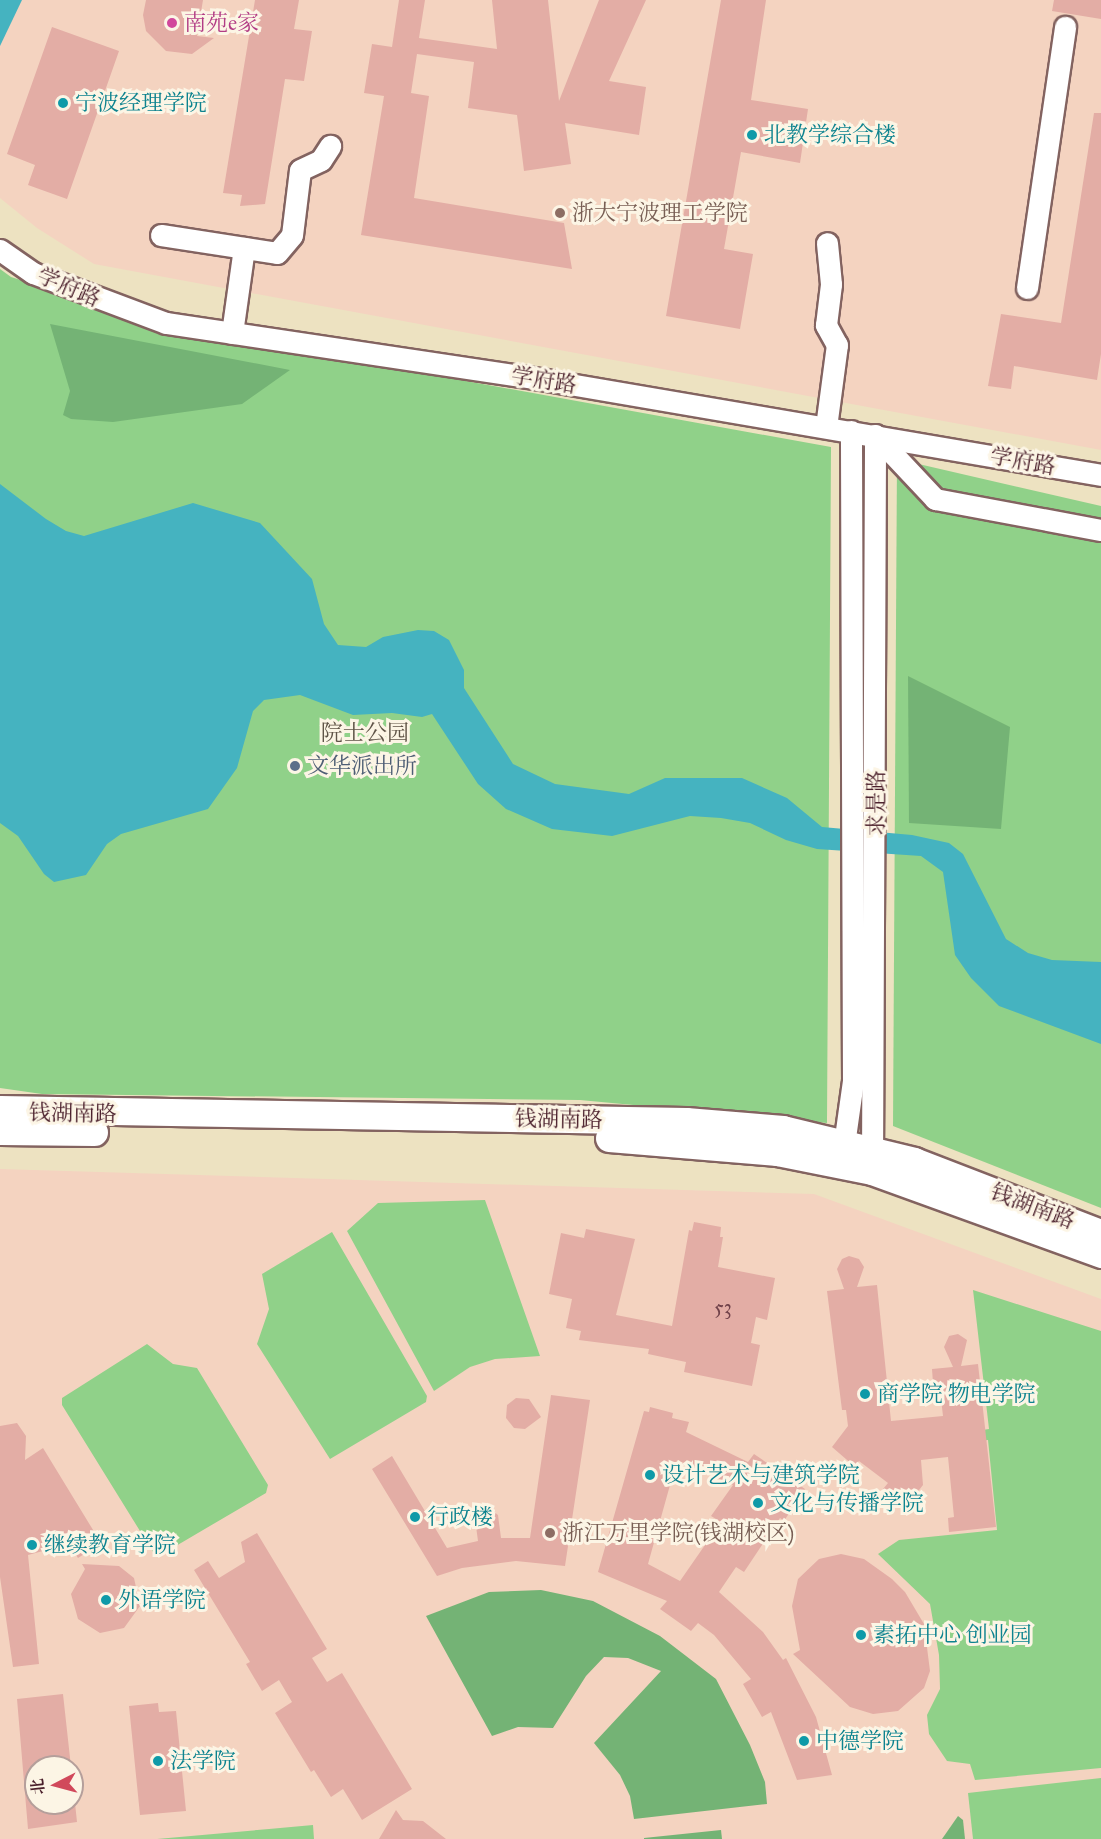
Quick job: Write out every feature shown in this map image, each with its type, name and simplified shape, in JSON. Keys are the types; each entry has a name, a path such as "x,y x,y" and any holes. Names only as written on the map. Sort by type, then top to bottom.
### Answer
{"main road":[{"name":"钱湖南路","path":"0,1109 686,1121 783,1129 842,1155"},
{"name":"钱湖南路","path":"0,1131 559,1136 694,1143 777,1152 842,1155 873,1161 914,1161 1101,1233"},
{"name":"钱湖南路","path":"873,1161 1101,1254"}],"street":[{"path":"1027,288 1065,27"},
{"path":"161,235 277,253 292,235 300,170 321,160 330,146"},
{"path":"825,427 837,345 826,325 831,284 827,243"},
{"path":"232,333 244,248"},
{"name":"学府路","path":"0,250 33,273 97,300 165,323 546,380 1101,475"},
{"name":"求是路","path":"842,1155 853,1081 849,854 851,431"},
{"path":"875,435 935,499 1101,530"},
{"name":"求是路","path":"873,1161 876,856 875,435"}],"shaded area":[{"name":"浙大宁波理工学院","path":"0,0 1101,0 1101,450 94,264 37,228 0,198"},
{"name":"浙江万里学院(钱湖校区)","path":"0,1169 814,1194 1101,1299 1101,1839 0,1839"}],"green space":[{"name":"院士公园","path":"0,269 11,277 173,328 831,447 827,1123 580,1100 42,1094 0,1088"},
{"path":"50,324 290,370 242,404 113,422 71,419 63,415 70,391"},
{"path":"897,459 1101,506 1101,1208 893,1126"},
{"path":"908,676 1010,727 1001,829 909,823"},
{"path":"485,1200 540,1356 495,1359 470,1367 434,1391 347,1231 378,1203"},
{"path":"332,1232 427,1396 426,1402 330,1459 257,1344 269,1309 262,1274"},
{"path":"973,1290 1101,1331 1101,1768 975,1780 970,1764 947,1761 929,1734 927,1715 940,1689 939,1655 930,1604 878,1554 899,1540 997,1530 988,1440 977,1441 976,1431 989,1429"},
{"path":"147,1344 173,1364 197,1368 268,1485 266,1493 164,1553 153,1552 62,1405 62,1398"},
{"path":"541,1590 593,1601 660,1636 716,1679 750,1745 765,1782 767,1804 634,1819 630,1796 620,1775 594,1743 661,1671 628,1658 604,1657 586,1676 553,1728 518,1727 492,1736 426,1616 489,1592"},
{"path":"1101,1778 1101,1839 973,1839 968,1793"},
{"path":"958,1816 963,1820 965,1839 942,1839"},
{"path":"313,1825 314,1839 157,1839 269,1829"},
{"path":"721,1830 722,1839 644,1839 644,1838"}],"water":[{"path":"0,0 22,0 0,46"},
{"path":"0,484 46,519 66,531 84,536 193,503 260,523 312,579 324,624 338,645 366,647 383,637 418,630 434,631 449,640 464,670 464,688 513,764 555,784 629,794 665,778 742,778 787,798 822,827 912,835 949,843 963,854 1006,939 1028,953 1052,960 1101,962 1101,1044 999,1006 971,978 955,955 943,872 921,856 817,849 786,840 750,823 721,818 690,816 612,836 552,829 506,809 478,784 432,714 422,717 392,713 353,715 300,695 264,700 253,711 237,768 208,809 121,834 107,844 86,875 54,882 44,874 18,836 0,823"}],"building":[{"name":"南苑e家","path":"146,0 203,0 197,36 214,38 192,54 166,51 146,31 143,15"},
{"path":"255,0 299,0 294,29 312,31 304,81 285,79 265,204 240,206 242,195 223,193"},
{"name":"北教学综合楼","path":"399,0 425,0 419,38 497,49 492,0 548,0 559,101 599,0 646,0 609,81 646,87 639,135 565,123 571,164 524,171 517,115 468,108 474,62 417,54 411,93 429,96 414,198 564,223 572,269 361,235 384,96 364,93 372,44 392,47"},
{"path":"721,0 766,0 751,100 808,109 800,163 741,152 724,249 753,254 740,329 666,316"},
{"path":"1054,0 1101,0 1101,19 1052,11"},
{"name":"宁波经理学院","path":"52,27 119,51 67,199 28,185 35,165 7,154"},
{"path":"1094,113 1101,113 1101,354 1097,380 1014,366 1011,389 988,386 1001,314 1061,323"},
{"path":"694,1222 721,1227 720,1237 723,1237 718,1267 775,1278 767,1320 756,1317 751,1343 760,1345 752,1386 684,1372 686,1362 648,1354 649,1349 579,1340 581,1331 566,1328 572,1299 549,1294 561,1233 584,1238 586,1229 635,1239 616,1315 672,1326 689,1230 692,1231"},
{"name":"商学院 物电学院","path":"849,1256 859,1259 864,1267 857,1287 877,1285 891,1421 943,1416 939,1382 933,1383 932,1369 953,1367 944,1347 949,1336 958,1334 967,1340 961,1366 978,1364 996,1527 949,1532 948,1518 954,1517 948,1457 921,1460 923,1485 905,1508 883,1489 888,1483 859,1461 854,1466 832,1447 848,1426 846,1410 842,1410 827,1291 844,1289 837,1269 842,1259"},
{"path":"551,1395 590,1400 565,1566 516,1561 462,1568 437,1576 372,1469 392,1456 447,1548 478,1541 475,1519 480,1511 492,1510 498,1515 501,1538 530,1538"},
{"path":"516,1398 529,1399 541,1417 525,1429 514,1428 506,1418 507,1405"},
{"path":"650,1407 673,1413 672,1418 689,1422 686,1432 748,1462 754,1454 805,1489 784,1521 780,1518 744,1572 736,1567 719,1592 763,1632 783,1660 786,1658 816,1717 832,1775 797,1780 771,1712 762,1717 743,1684 751,1679 714,1635 698,1623 691,1631 660,1609 667,1601 598,1572 644,1411 649,1412","holes":["677,1460 733,1485 711,1516 721,1522 680,1581 648,1564"]},
{"name":"继续教育学院","path":"17,1423 26,1436 25,1460 43,1448 101,1543 78,1558 69,1544 28,1555 39,1664 13,1667 0,1577 0,1426"},
{"path":"257,1533 327,1649 312,1658 327,1682 342,1673 412,1789 362,1820 343,1789 331,1797 314,1770 311,1772 275,1713 292,1702 279,1680 262,1691 246,1664 250,1662 194,1570 208,1561 219,1578 245,1562 241,1542"},
{"name":"素拓中心 创业园","path":"841,1554 864,1559 892,1579 905,1592 924,1624 930,1671 924,1688 898,1711 873,1714 850,1707 793,1654 800,1650 792,1606 798,1579 819,1559"},
{"name":"外语学院","path":"82,1564 119,1566 134,1578 140,1606 124,1628 100,1633 78,1619 71,1594 85,1569"},
{"path":"63,1694 70,1755 24,1755 24,1782 17,1699"},
{"name":"法学院","path":"158,1703 159,1712 176,1711 186,1811 140,1815 129,1706"},
{"path":"396,1810 403,1820 423,1821 446,1839 379,1839"},
{"path":"27,1815 76,1815 77,1822 28,1829"}],"place":[{"name":"南苑e家","path":"172,23"},
{"name":"宁波经理学院","path":"63,103"},
{"name":"北教学综合楼","path":"752,135"},
{"name":"浙大宁波理工学院","path":"560,213"},
{"name":"文华派出所","path":"295,766"},
{"name":"商学院 物电学院","path":"865,1394"},
{"name":"设计艺术与建筑学院","path":"650,1475"},
{"name":"文化与传播学院","path":"758,1503"},
{"name":"行政楼","path":"415,1517"},
{"name":"浙江万里学院(钱湖校区)","path":"550,1533"},
{"name":"继续教育学院","path":"32,1545"},
{"name":"外语学院","path":"106,1600"},
{"name":"素拓中心 创业园","path":"861,1635"},
{"name":"中德学院","path":"804,1741"},
{"name":"法学院","path":"158,1761"}]}
